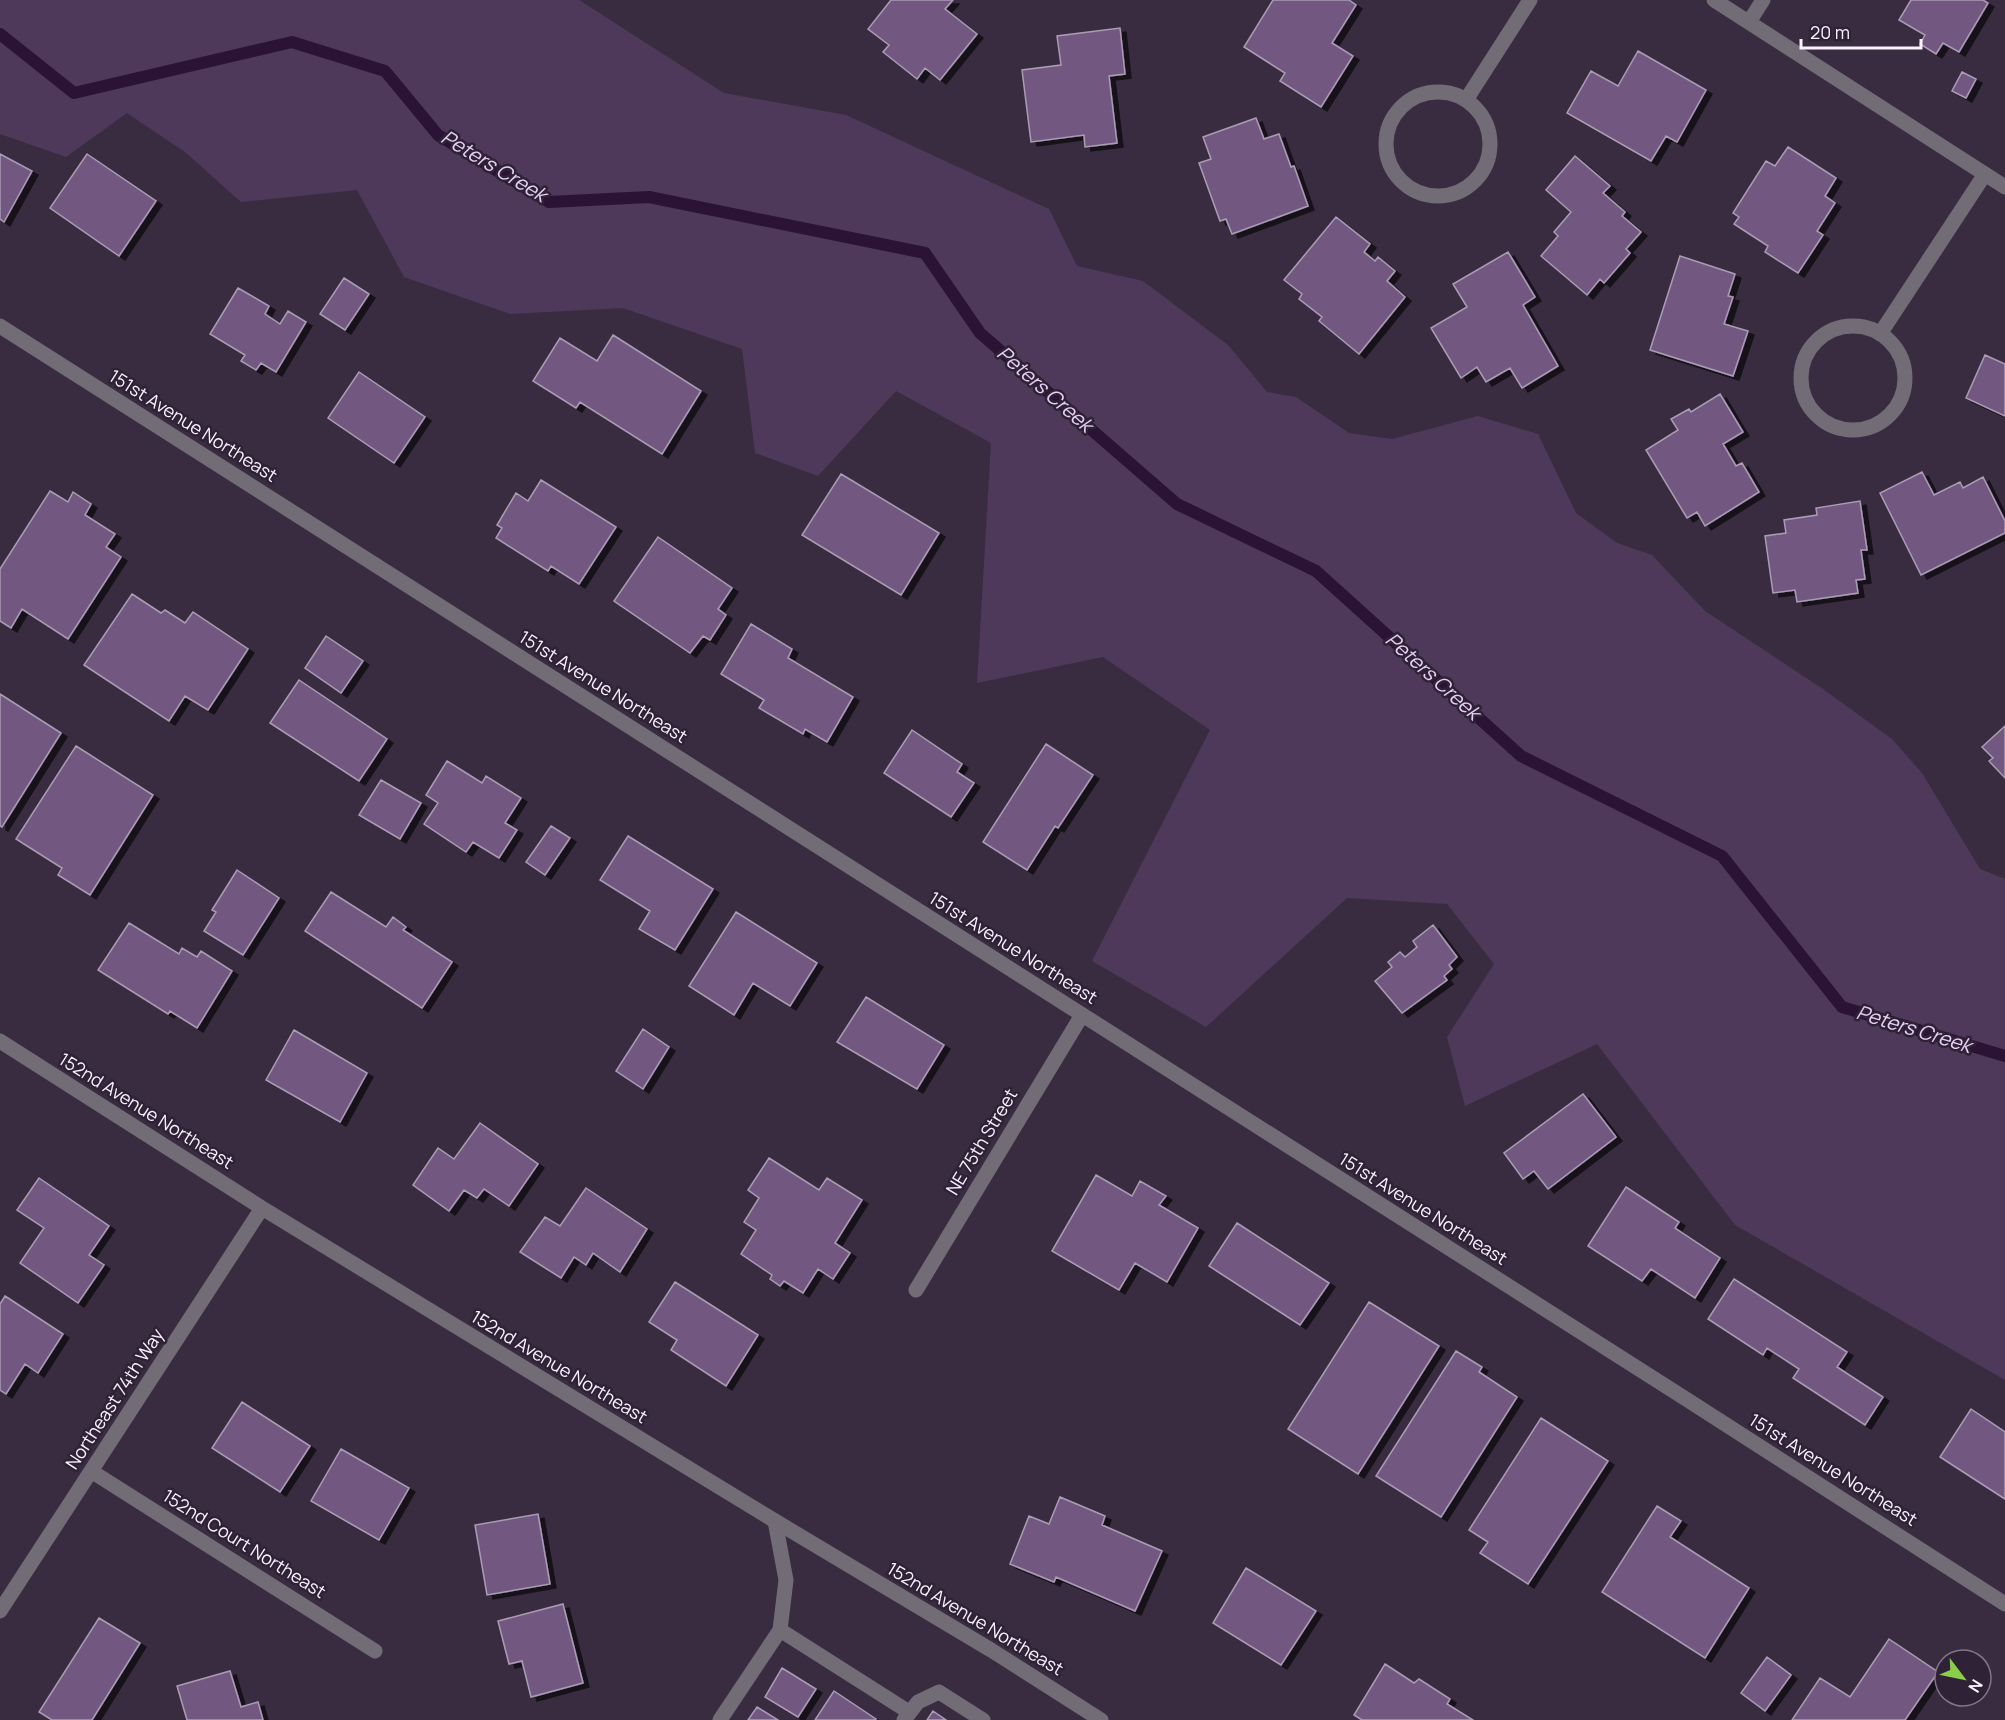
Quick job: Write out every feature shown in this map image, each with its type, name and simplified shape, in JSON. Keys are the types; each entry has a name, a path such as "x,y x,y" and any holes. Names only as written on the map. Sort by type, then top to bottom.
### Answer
{"street":[{"path":"1466,100 1530,0"},
{"path":"1714,0 2005,187"},
{"path":"1749,22 1763,0"},
{"path":"1434,92 1451,93 1466,100 1479,111 1488,127 1490,144 1487,162 1479,177 1465,189 1449,195 1430,195 1414,190 1400,179 1391,166 1386,149 1387,133 1394,117 1404,104 1418,96 1434,92"},
{"path":"1880,334 1985,174"},
{"name":"151st Avenue Northeast","path":"0,326 2005,1604"},
{"path":"1849,326 1865,328 1880,334 1894,346 1902,361 1905,379 1902,396 1893,412 1880,423 1863,429 1846,430 1829,425 1815,414 1806,401 1802,384 1802,368 1808,353 1819,340 1832,331 1849,326"},
{"name":"NE 75th Street","path":"916,1290 1082,1015"},
{"name":"152nd Avenue Northeast","path":"0,1041 262,1208 774,1521 991,1650 1101,1720"},
{"name":"Northeast 74th Way","path":"0,1611 262,1208"},
{"name":"152nd Court Northeast","path":"91,1471 375,1651"},
{"path":"720,1720 780,1630 786,1580 774,1521"},
{"path":"780,1630 906,1716 918,1702 939,1692 983,1720"}],"shaded area":[{"path":"0,0 579,0 724,93 846,115 1049,209 1077,266 1143,281 1228,345 1267,392 1296,397 1349,433 1392,439 1478,416 1538,434 1576,513 1617,543 1652,555 1705,611 1823,689 1892,739 1922,773 1980,869 2005,879 2005,1380 1735,1225 1597,1044 1465,1106 1447,1037 1494,964 1447,904 1347,898 1206,1027 1092,961 1210,730 1103,657 977,683 991,443 896,391 818,476 755,453 742,349 623,308 510,314 404,277 357,190 241,202 185,152 127,113 66,157 0,134"}],"building":[{"path":"891,0 953,0 945,9 977,34 940,80 925,68 917,79 883,52 889,45 868,29"},
{"path":"1273,0 1349,0 1356,5 1332,43 1353,56 1321,107 1280,81 1285,73 1244,47"},
{"path":"1911,0 1983,0 1988,3 1959,52 1943,43 1936,54 1920,44 1925,35 1899,20"},
{"path":"1120,28 1125,74 1109,76 1117,143 1085,147 1084,135 1031,142 1022,70 1061,65 1057,36"},
{"path":"1638,51 1706,90 1677,142 1666,136 1651,161 1567,113 1591,71 1618,86"},
{"path":"1962,72 1976,79 1966,98 1952,91"},
{"path":"1256,118 1264,139 1279,134 1291,167 1294,166 1308,206 1232,234 1226,219 1220,221 1199,163 1211,159 1203,137"},
{"path":"1788,147 1836,178 1825,196 1835,203 1817,231 1823,235 1798,273 1765,252 1768,246 1734,224 1739,217 1733,213 1766,161 1775,166"},
{"path":"0,154 32,171 4,222 0,219"},
{"path":"87,154 156,201 119,256 50,208"},
{"path":"1575,156 1610,186 1603,193 1625,212 1622,216 1641,232 1626,249 1630,253 1604,283 1600,279 1587,295 1541,256 1558,236 1554,232 1571,212 1546,190"},
{"path":"1336,217 1370,244 1364,252 1375,261 1378,257 1395,271 1387,281 1405,297 1359,354 1319,321 1322,317 1299,299 1302,294 1284,280"},
{"path":"1508,252 1535,297 1523,305 1558,366 1522,388 1510,368 1486,382 1477,367 1461,378 1431,328 1467,307 1453,284"},
{"path":"1680,256 1735,274 1728,296 1733,297 1724,324 1748,331 1733,376 1650,350"},
{"path":"344,278 369,294 345,330 320,314"},
{"path":"238,288 269,306 265,314 280,324 288,311 306,322 276,372 261,363 256,370 241,361 245,355 210,334"},
{"path":"613,335 701,391 662,454 580,402 576,408 533,381 560,338 597,361"},
{"path":"1985,355 2005,364 2005,416 1966,398"},
{"path":"359,372 425,417 394,463 328,418"},
{"path":"1720,394 1743,432 1723,444 1736,466 1742,463 1759,492 1705,526 1697,512 1687,518 1646,450 1678,430 1671,419 1689,409 1691,412"},
{"path":"1922,472 1934,495 1960,482 1963,488 1983,477 2005,521 2005,533 1921,575 1880,493"},
{"path":"841,474 939,533 901,595 802,535"},
{"path":"541,480 616,527 579,584 551,566 548,571 496,538 502,528 497,525 516,493 528,501"},
{"path":"50,491 68,502 73,492 91,504 85,515 115,534 106,547 121,557 68,639 22,609 11,628 0,621 0,569"},
{"path":"1860,501 1867,550 1861,550 1865,579 1856,580 1858,593 1797,602 1795,590 1773,593 1765,536 1786,533 1784,520 1817,515 1816,508"},
{"path":"658,537 732,588 718,609 726,615 710,640 703,636 690,653 614,601"},
{"path":"132,594 161,613 165,610 185,623 193,612 248,649 208,710 185,696 169,721 84,665"},
{"path":"751,624 792,649 788,658 853,697 827,742 805,729 803,734 759,708 764,700 721,674"},
{"path":"326,636 363,661 341,693 305,668"},
{"path":"299,680 387,739 359,781 270,723"},
{"path":"0,694 61,733 2,827 0,826"},
{"path":"2005,726 2005,778 1989,761 1993,758 1982,747"},
{"path":"912,730 962,764 957,772 974,783 951,817 884,773"},
{"path":"1046,744 1093,775 1058,828 1055,826 1027,870 983,842"},
{"path":"76,746 153,795 90,895 58,875 62,868 16,839"},
{"path":"447,761 482,783 486,776 521,798 505,823 517,830 499,858 473,842 466,852 424,824 438,803 426,795"},
{"path":"381,780 421,803 400,839 359,815"},
{"path":"551,826 570,838 545,875 526,862"},
{"path":"628,836 713,889 675,950 639,929 650,911 600,880"},
{"path":"237,870 279,898 243,955 204,931 216,912 212,910"},
{"path":"331,892 386,927 393,917 406,927 403,930 452,962 422,1008 305,931"},
{"path":"736,912 817,963 790,1006 753,983 734,1015 689,986"},
{"path":"129,923 179,954 182,948 197,957 201,951 232,971 197,1028 170,1011 168,1014 98,970"},
{"path":"1433,925 1457,957 1449,965 1452,969 1444,976 1447,980 1402,1013 1375,981 1392,967 1388,962 1400,952 1405,957 1417,947 1413,941"},
{"path":"866,997 944,1045 917,1089 837,1042"},
{"path":"643,1029 669,1047 643,1089 616,1071"},
{"path":"294,1030 367,1073 340,1122 266,1080"},
{"path":"1583,1094 1616,1137 1548,1189 1534,1171 1523,1179 1504,1153"},
{"path":"480,1123 538,1164 509,1206 484,1189 477,1198 464,1190 449,1211 413,1185 438,1148 454,1159"},
{"path":"769,1158 819,1190 827,1178 862,1200 835,1243 850,1253 833,1279 818,1269 803,1293 784,1281 780,1286 770,1279 772,1275 741,1254 756,1230 744,1222 759,1198 748,1190"},
{"path":"1096,1175 1132,1196 1140,1181 1166,1196 1159,1205 1198,1228 1167,1282 1135,1263 1119,1290 1052,1251"},
{"path":"39,1178 109,1226 89,1255 104,1265 78,1303 20,1263 44,1228 17,1210"},
{"path":"1626,1187 1679,1222 1675,1228 1720,1258 1695,1298 1651,1269 1642,1281 1588,1246"},
{"path":"586,1188 647,1229 620,1272 593,1253 586,1265 574,1257 561,1278 520,1252 545,1217 560,1226"},
{"path":"1237,1223 1329,1283 1300,1325 1209,1266"},
{"path":"1734,1279 1847,1352 1837,1367 1883,1397 1865,1425 1793,1378 1799,1369 1767,1348 1763,1355 1708,1319"},
{"path":"675,1282 758,1335 726,1386 671,1350 677,1340 649,1322"},
{"path":"5,1296 63,1334 38,1373 25,1364 6,1394 0,1390 0,1304"},
{"path":"1369,1302 1439,1346 1358,1474 1288,1429"},
{"path":"1456,1351 1482,1367 1479,1372 1517,1397 1441,1517 1376,1476"},
{"path":"242,1402 310,1446 280,1492 212,1448"},
{"path":"1971,1409 2005,1432 2005,1499 1940,1457"},
{"path":"1541,1418 1608,1461 1528,1584 1480,1553 1488,1542 1469,1530"},
{"path":"341,1449 409,1488 379,1540 311,1501"},
{"path":"1060,1497 1105,1516 1102,1525 1162,1551 1135,1611 1056,1577 1054,1582 1010,1564 1029,1516 1049,1524"},
{"path":"1657,1506 1681,1521 1670,1537 1749,1588 1705,1658 1602,1592"},
{"path":"538,1514 550,1584 487,1595 475,1525"},
{"path":"1246,1568 1316,1611 1281,1665 1213,1623"},
{"path":"563,1604 583,1683 531,1697 522,1661 509,1664 498,1621"},
{"path":"99,1618 140,1643 92,1720 52,1720 39,1712"},
{"path":"1889,1639 1933,1669 1933,1679 1905,1720 1792,1720 1820,1678 1850,1697"},
{"path":"1767,1657 1791,1675 1765,1711 1741,1693"},
{"path":"1385,1664 1414,1683 1419,1679 1450,1699 1447,1704 1473,1720 1362,1720 1354,1715"},
{"path":"782,1668 816,1689 798,1717 765,1697"},
{"path":"230,1671 241,1707 258,1702 263,1720 187,1720 177,1686"},
{"path":"834,1691 876,1719 815,1720"},
{"path":"757,1707 778,1720 748,1720"},
{"path":"933,1711 946,1720 927,1720"}],"waterway":[{"name":"Peters Creek","path":"0,34 74,93 292,42 385,71 438,135 549,202 649,197 925,253 980,333 1177,504 1316,571 1521,756 1722,856 1842,1007 2005,1056"}]}
